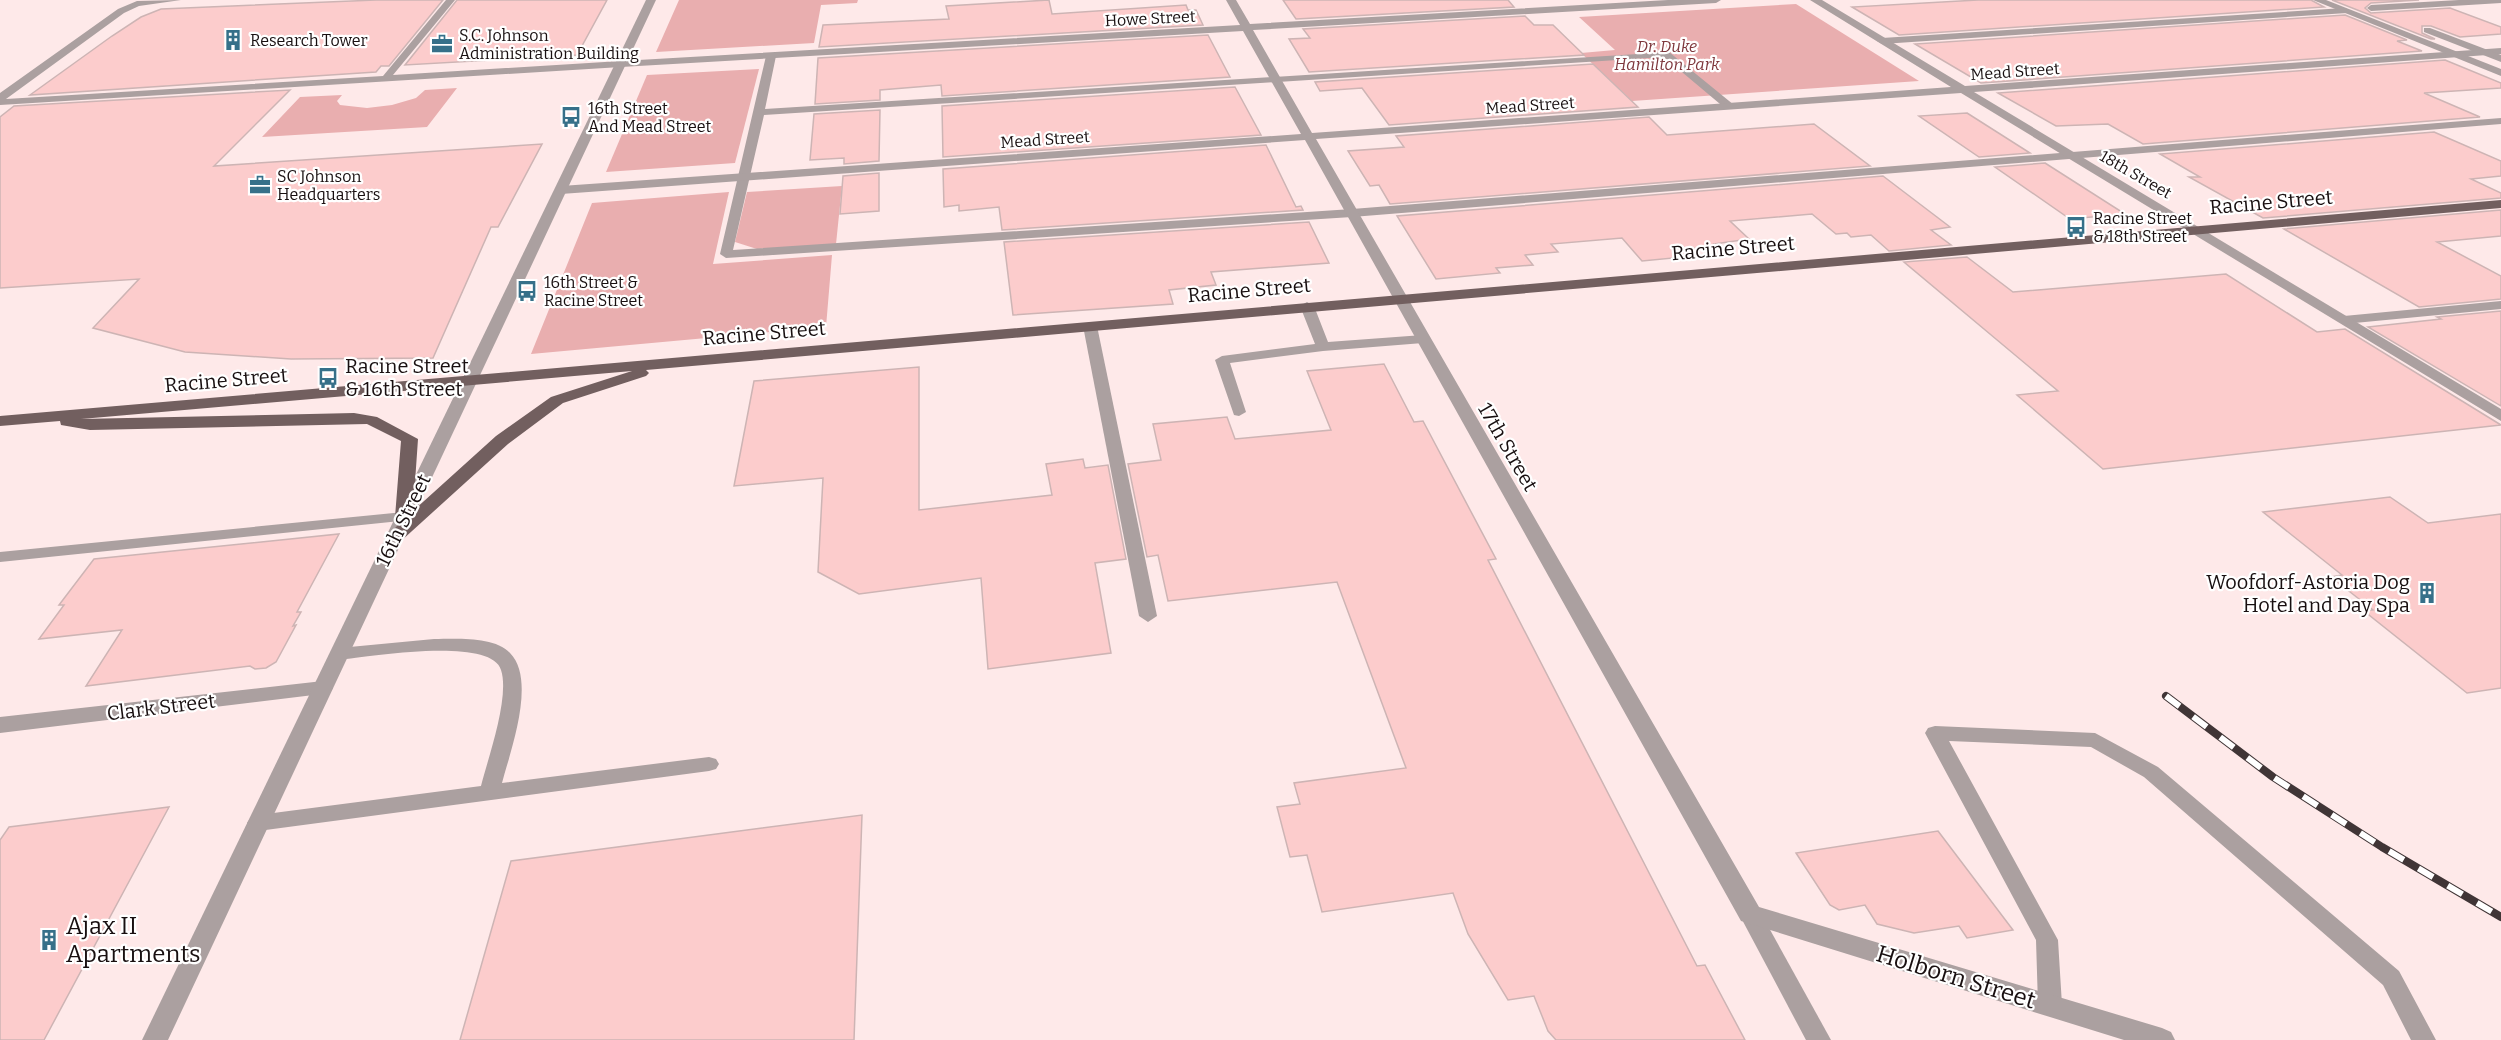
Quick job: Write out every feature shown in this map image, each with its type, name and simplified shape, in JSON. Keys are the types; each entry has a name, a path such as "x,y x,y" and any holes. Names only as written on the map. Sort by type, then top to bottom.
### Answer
{"main road":[{"name":"Racine Street","path":"0,421 2501,204"},
{"path":"399,527 502,440 557,400 677,362"},
{"path":"42,417 90,425 318,417 371,420 410,439 399,527"}],"street":[{"name":"16th Street","path":"155,1040 651,0"},
{"name":"17th Street","path":"1231,0 1750,914"},
{"name":"Howe Street","path":"621,64 1716,0"},
{"name":"18th Street","path":"1815,0 2501,416"},
{"path":"2318,0 2501,73"},
{"path":"2360,4 2393,17"},
{"path":"2415,26 2501,59"},
{"name":"Mead Street","path":"561,189 2501,51"},
{"name":"Clark Street","path":"0,725 323,688"},
{"name":"Holborn Street","path":"1750,914 2162,1040"}],"lane":[{"path":"0,100 121,11 137,4 177,0"},
{"path":"385,79 451,0"},
{"path":"2371,9 2501,0"},
{"path":"1882,41 2344,11"},
{"path":"759,112 1666,54 1730,107"},
{"path":"771,56 746,177 726,254 1352,213 2501,121"},
{"path":"0,100 621,64"},
{"path":"2344,320 2501,305"},
{"path":"1307,306 1323,347"},
{"path":"1089,326 1148,616"},
{"path":"1239,412 1222,360 1323,347 1423,339"},
{"path":"0,558 399,527"},
{"path":"339,654 439,644 482,647 506,658 512,668 509,709 490,791"},
{"path":"2050,1005 2047,940 1935,733 2095,740 2151,772 2391,978 2424,1040"},
{"path":"258,823 709,764"},
{"path":"1750,914 1819,1040"}],"green space":[{"path":"679,0 858,0 857,3 821,5 814,43 656,52"},
{"name":"Dr. Duke Hamilton Park","path":"1796,4 1919,81 1632,101 1581,53 1615,50 1579,17"},
{"path":"759,69 735,163 606,172 647,75"},
{"path":"457,88 427,127 262,137 300,97 342,95 337,101 340,105 367,108 392,105 416,98 425,90"},
{"path":"842,186 836,244 757,249 735,242 747,192"},
{"path":"729,192 713,264 832,255 826,327 531,354 592,203"}],"building":[{"name":"S.C. Johnson Administration Building","path":"376,0 443,0 389,66 381,66 376,72 30,95 112,36 141,17 161,9"},
{"path":"457,0 607,0 577,55 405,65"},
{"path":"1049,0 1052,14 1186,5 1188,10 1196,10 1203,25 819,47 823,25 949,19 946,6"},
{"path":"1283,0 1508,0 1514,7 1296,19"},
{"path":"1978,0 2311,0 2324,7 1899,35 1852,7"},
{"path":"2332,0 2419,0 2371,3 2365,8 2371,13 2450,8 2501,27 2501,34 2460,37 2431,26 2422,26 2422,33 2435,39 2431,39"},
{"path":"2345,15 2407,40 2397,41 2422,51 1981,83 1915,44"},
{"path":"1525,16 1534,25 1553,25 1584,55 1309,72 1289,39 1310,38 1303,29"},
{"path":"1208,35 1230,77 942,96 941,85 880,90 880,100 815,104 818,58"},
{"path":"2445,60 2501,83 2501,88 2424,93 2480,117 2143,144 2108,124 2056,126 1998,93"},
{"path":"1593,64 1638,107 1389,125 1362,88 1320,91 1315,82"},
{"path":"1235,87 1261,135 943,157 942,106"},
{"path":"290,90 214,166 542,144 498,227 491,227 433,358 291,359 185,352 93,328 139,279 0,288 0,117 14,106"},
{"path":"880,110 879,161 844,164 844,158 810,160 814,114"},
{"path":"1967,113 2030,153 1979,157 1919,116"},
{"path":"1649,117 1667,135 1814,124 1870,166 1390,204 1379,185 1370,186 1348,151 1404,147 1396,136"},
{"path":"2434,132 2501,161 2501,176 2471,179 2501,193 2501,198 2263,218 2189,177 2200,177 2160,154"},
{"path":"1266,145 1296,207 1301,206 1303,210 1002,230 999,207 959,211 959,205 944,207 943,169"},
{"path":"2045,163 2125,214 2070,219 1995,167"},
{"path":"879,173 879,211 840,214 843,176"},
{"path":"1883,176 1950,227 1931,230 1951,245 1889,251 1871,235 1851,237 1847,233 1836,234 1812,214 1730,221 1749,239 1714,244 1717,247 1687,249 1694,256 1642,261 1622,238 1551,244 1558,252 1525,255 1533,265 1496,268 1500,273 1436,279 1397,216"},
{"path":"2501,210 2501,236 2437,242 2501,276 2501,299 2419,307 2284,229"},
{"path":"1309,222 1329,263 1211,272 1216,285 1169,290 1173,304 1013,315 1004,242"},
{"path":"1967,257 2013,292 2226,274 2317,332 2345,329 2501,425 2103,469 2017,395 2058,391 1904,262"},
{"path":"2501,311 2501,406 2368,327 2441,319 2437,317"},
{"path":"1384,364 1414,422 1423,421 1496,559 1488,560 1697,966 1705,965 1745,1040 1556,1040 1548,1031 1534,996 1508,1000 1468,934 1453,893 1322,912 1307,855 1290,857 1277,807 1300,804 1294,783 1406,768 1337,582 1168,601 1158,555 1147,557 1128,464 1161,460 1153,424 1227,417 1235,439 1331,430 1307,371"},
{"path":"919,367 919,510 1052,495 1046,464 1083,459 1085,468 1108,465 1126,559 1095,563 1111,653 988,669 981,578 859,594 818,572 823,478 734,486 754,381"},
{"name":"Woofdorf-Astoria Dog Hotel and Day Spa","path":"2390,497 2428,523 2501,514 2501,688 2467,693 2364,611 2373,610 2331,577 2342,575 2263,512"},
{"path":"339,534 297,612 301,612 293,626 296,625 276,662 266,668 255,669 250,666 86,686 122,630 39,639 64,605 59,605 94,559"},
{"name":"Ajax II Apartments","path":"169,807 44,1040 0,1040 0,840 9,827"},
{"path":"862,815 854,1040 460,1040 511,861"},
{"path":"1938,831 2013,930 1967,938 1959,926 1914,933 1877,924 1865,905 1839,910 1830,905 1796,853"}],"railway":[{"path":"2166,696 2273,777 2382,847 2501,917"}],"place":[{"name":"Research Tower","path":"233,40"},
{"name":"S.C. Johnson Administration Building","path":"442,44"},
{"name":"16th Street And Mead Street","path":"571,117"},
{"name":"SC Johnson Headquarters","path":"260,185"},
{"name":"Racine Street & 18th Street","path":"2076,227"},
{"name":"16th Street & Racine Street","path":"527,291"},
{"name":"Racine Street & 16th Street","path":"328,378"},
{"name":"Woofdorf-Astoria Dog Hotel and Day Spa","path":"2427,593"},
{"name":"Ajax II Apartments","path":"49,940"}]}
